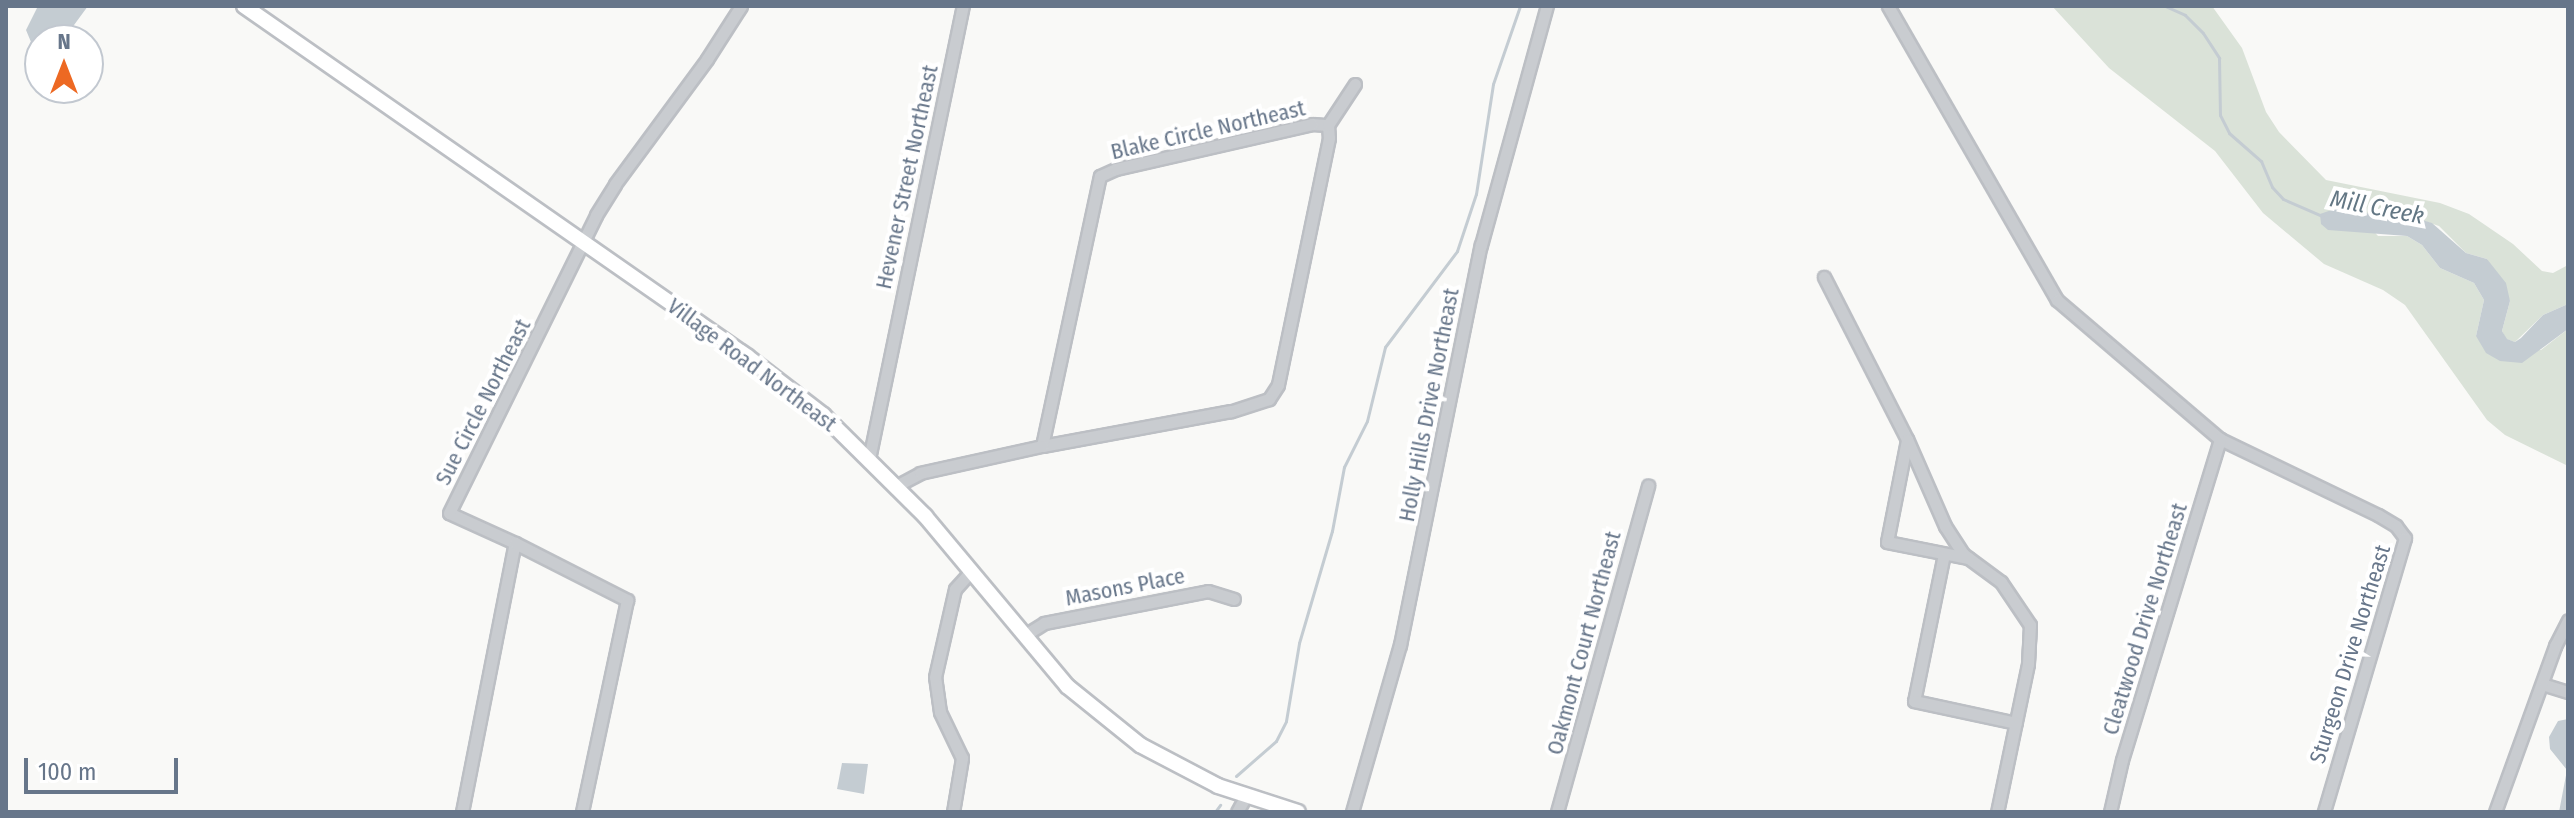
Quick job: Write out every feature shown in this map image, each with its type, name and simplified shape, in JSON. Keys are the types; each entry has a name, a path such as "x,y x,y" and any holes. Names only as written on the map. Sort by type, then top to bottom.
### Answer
{"main road":[{"name":"Village Road Northeast","path":"244,6 748,357 823,415 896,486 972,570 1067,686 1140,745 1176,766 1246,796 1298,812"}],"street":[{"path":"585,244 615,184 707,59 741,6"},
{"name":"Hevener Street Northeast","path":"869,459 963,6"},
{"name":"Holly Hills Drive Northeast","path":"1352,812 1400,645 1481,245 1547,6"},
{"name":"Sturgeon Drive Northeast","path":"1888,6 2057,300 2220,439 2378,515 2396,526 2405,538 2324,812"},
{"path":"1328,125 1355,84"},
{"name":"Blake Circle Northeast","path":"896,486 920,473 1042,446 1231,411 1269,399 1278,385 1285,354 1329,138 1328,125 1297,128 1116,169 1100,176 1042,446"},
{"name":"Sue Circle Northeast","path":"582,812 627,600 449,513 585,244"},
{"path":"1824,277 1907,439 1945,526 1969,559 2001,582 2030,625 2028,664 1997,812"},
{"path":"1907,439 1887,542 1969,559"},
{"name":"Cleatwood Drive Northeast","path":"2110,812 2122,760 2220,439"},
{"name":"Oakmont Court Northeast","path":"1557,812 1648,485"},
{"path":"462,812 515,543"},
{"path":"1944,554 1914,701 2016,723"},
{"path":"953,812 962,758 940,712 935,677 955,589 972,570"},
{"name":"Masons Place","path":"1025,635 1044,623 1208,591 1234,599"},
{"path":"2495,812 2568,620"},
{"path":"2542,684 2568,692"},
{"path":"1237,812 1246,796"}],"shaded area":[{"path":"38,6 88,6 75,24 29,24"},
{"path":"2052,6 2212,6 2242,48 2266,112 2279,132 2326,180 2440,203 2469,214 2513,244 2542,271 2553,273 2568,265 2568,304 2543,315 2515,342 2506,339 2502,331 2510,301 2487,259 2466,253 2439,226 2412,217 2373,216 2349,204 2378,236 2407,236 2422,245 2440,268 2474,283 2484,300 2476,336 2541,350 2568,329 2568,466 2505,435 2487,420 2405,305 2383,290 2324,264 2263,213 2215,151 2109,68"},
{"path":"2349,204 2373,216 2412,217 2432,223 2466,253 2487,259 2506,283 2510,301 2502,331 2507,339 2515,342 2543,315 2568,304 2568,329 2522,363 2500,361 2486,353 2476,336 2484,300 2474,283 2440,268 2422,245 2407,236 2328,230 2321,224 2320,214"},
{"path":"2568,719 2568,812 2559,812 2567,770 2550,749 2549,737 2558,721"},
{"path":"842,763 868,764 864,794 837,789"}],"waterway":[{"path":"1236,776 1276,741 1286,721 1299,643 1332,531 1344,467 1367,421 1385,347 1457,251 1476,194 1493,84 1520,6"},
{"name":"Mill Creek","path":"2165,6 2185,15 2203,33 2219,58 2220,115 2229,133 2261,161 2272,187 2283,199 2322,216"},
{"path":"1215,812 1220,805"}]}
